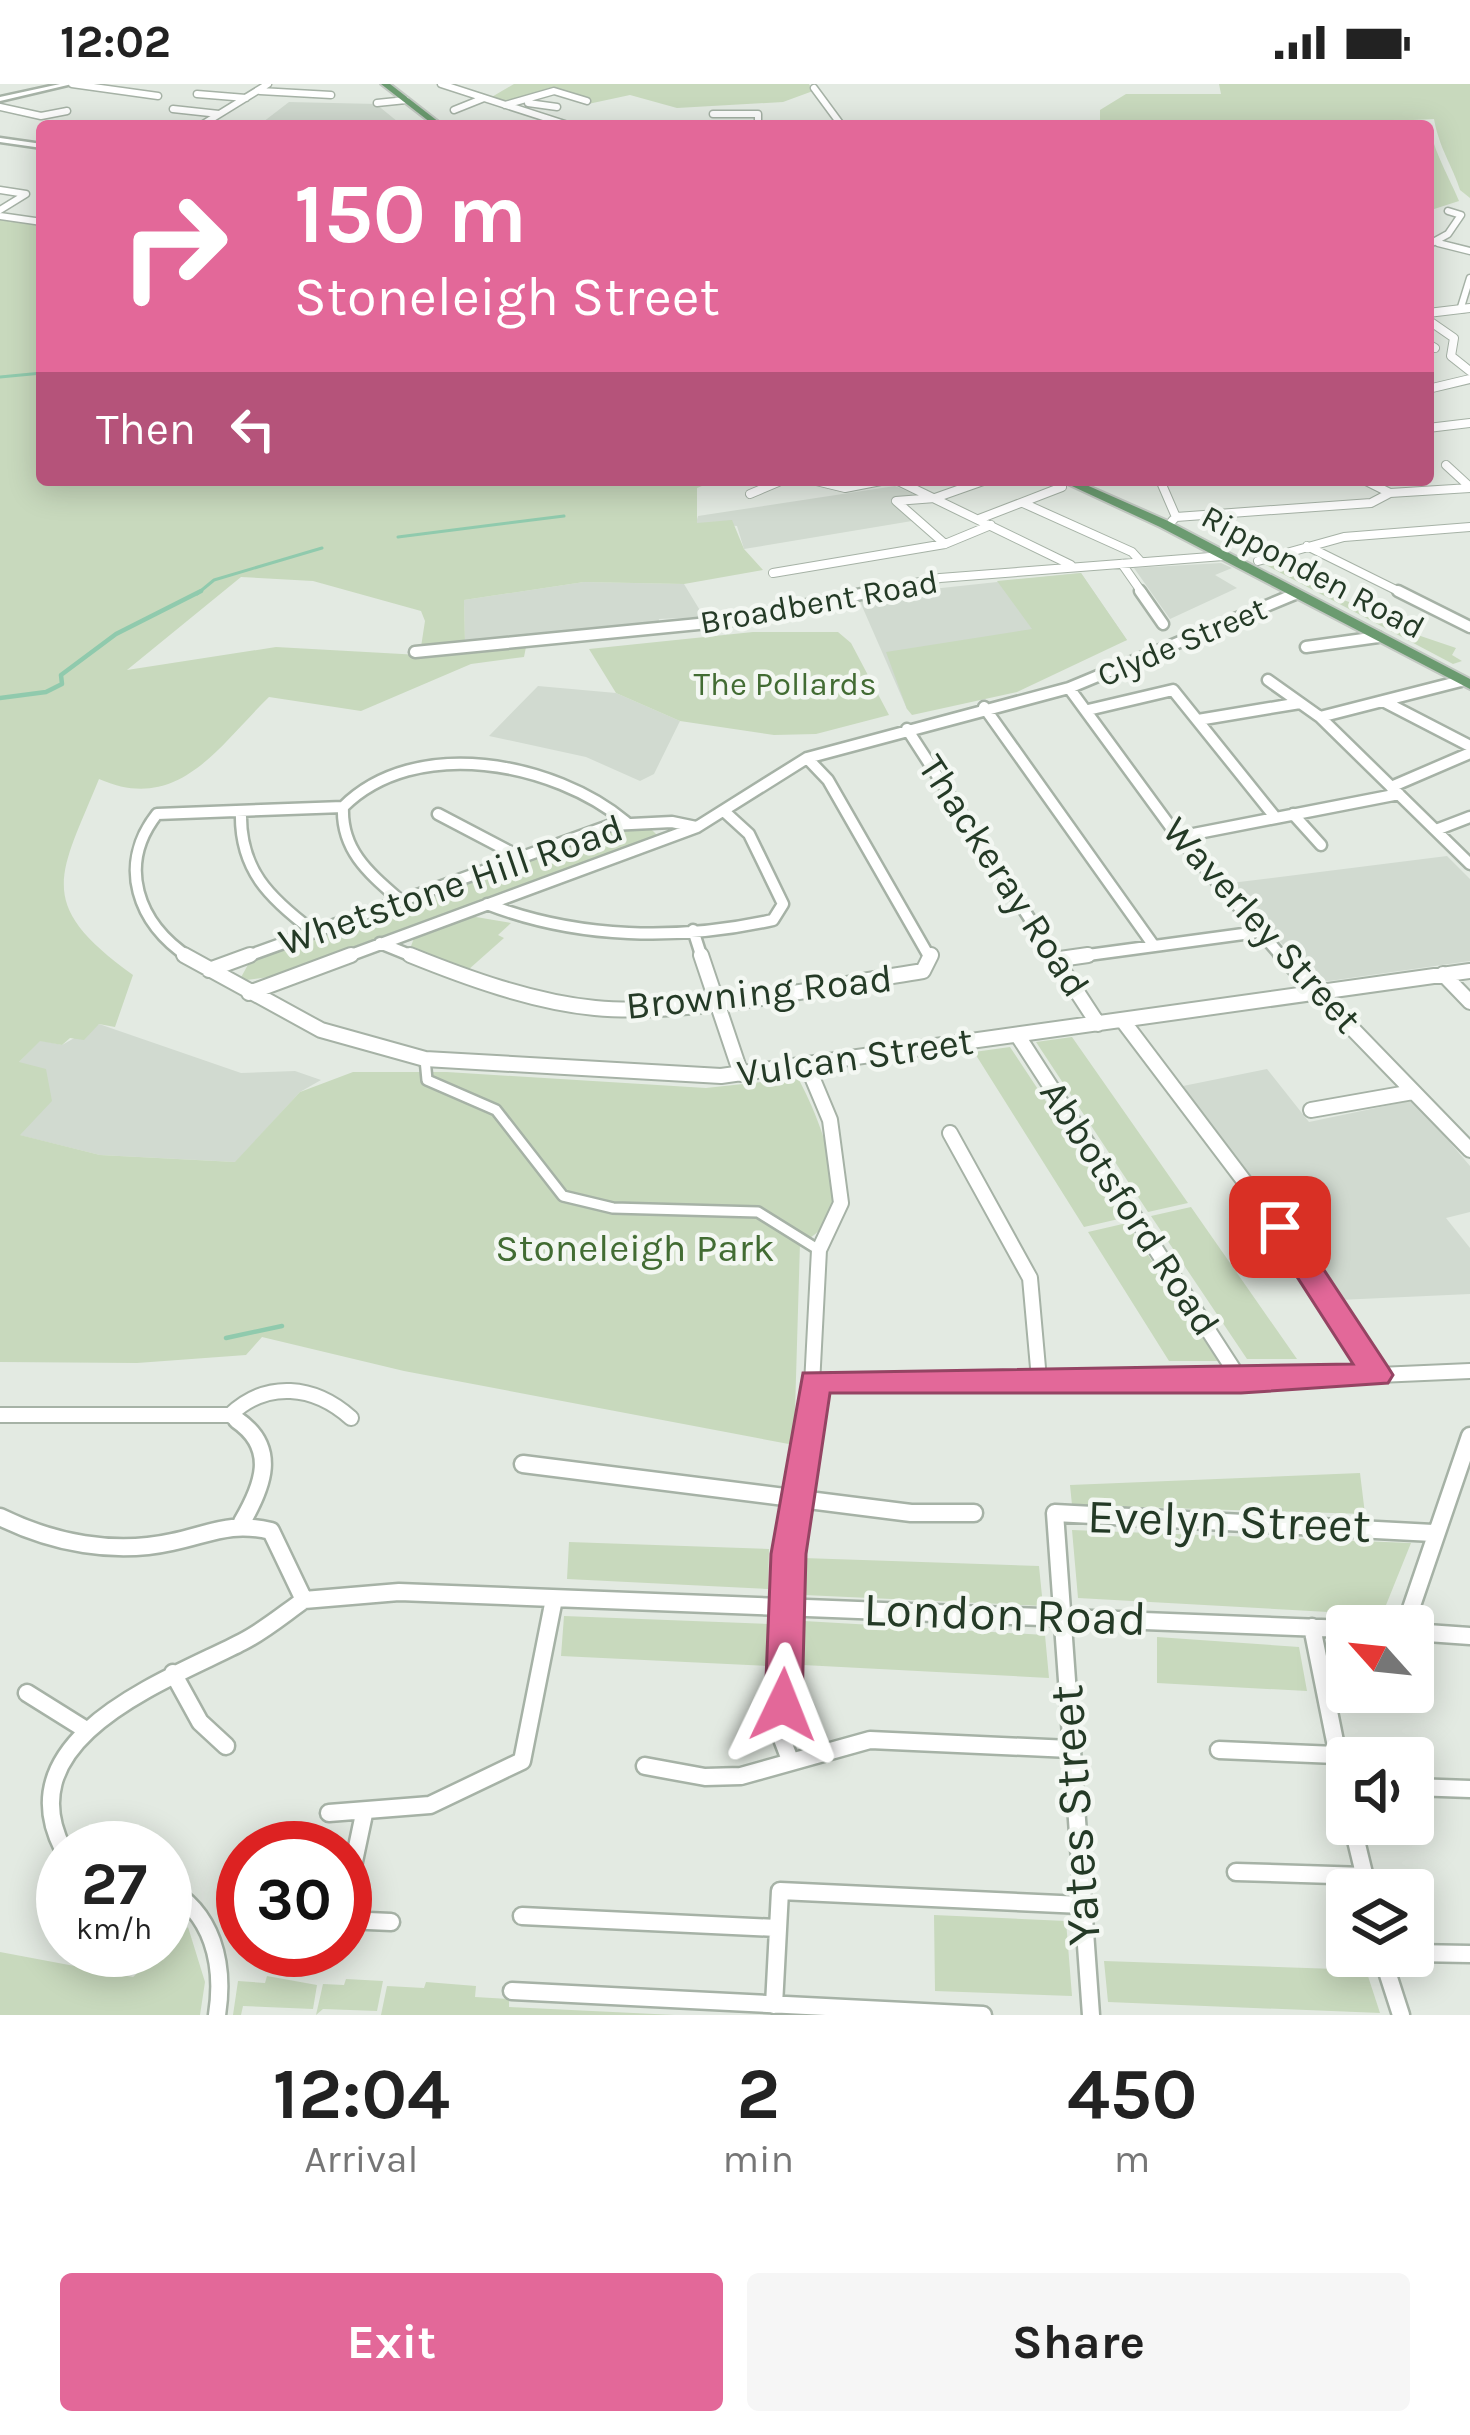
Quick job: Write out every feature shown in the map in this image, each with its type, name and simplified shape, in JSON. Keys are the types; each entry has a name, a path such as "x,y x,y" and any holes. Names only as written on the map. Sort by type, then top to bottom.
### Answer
{"main road":[{"path":"385,84 432,120"},
{"name":"Ripponden Road","path":"1070,486 1170,521 1223,556 1466,683"}],"street":[{"path":"0,103 70,84 158,96"},
{"path":"442,84 552,120"},
{"path":"458,89 473,84"},
{"path":"210,120 262,86 331,95"},
{"path":"814,88 838,120"},
{"path":"508,106 554,91 587,100"},
{"path":"197,94 246,98"},
{"path":"454,110 484,98"},
{"path":"377,103 406,100"},
{"path":"508,106 533,102 556,107"},
{"path":"0,103 38,116 67,111"},
{"path":"173,109 219,114"},
{"path":"509,120 526,112"},
{"path":"713,115 758,114 758,120"},
{"path":"0,144 36,145"},
{"path":"0,190 26,194 0,213"},
{"path":"1434,243 1459,222 1461,215 1448,211"},
{"path":"0,213 36,221"},
{"path":"1438,242 1470,251"},
{"path":"1434,316 1466,308 1470,278"},
{"path":"1434,322 1454,338 1450,350 1470,375 1434,388"},
{"path":"1443,386 1459,397"},
{"path":"1434,427 1470,423"},
{"path":"1446,465 1470,487"},
{"path":"750,494 769,486"},
{"path":"909,486 1072,566"},
{"path":"945,544 896,501 935,498 967,486"},
{"path":"979,519 1059,486"},
{"path":"1161,486 1170,521 1371,503 1390,493 1470,487"},
{"path":"1376,486 1390,493"},
{"path":"1023,502 1132,552 1141,562"},
{"path":"773,573 945,544 991,525"},
{"path":"1258,561 1352,536 1470,527"},
{"path":"1307,546 1470,627"},
{"name":"Broadbent Road","path":"416,652 729,621 902,584 1223,556"},
{"path":"1122,564 1163,624"},
{"name":"Clyde Street","path":"907,729 1069,688 1294,594"},
{"path":"1306,647 1378,637"},
{"path":"1268,680 1320,717 1470,864"},
{"path":"1320,717 1466,683"},
{"name":"Waverley Street","path":"1069,688 1178,837 1258,932 1470,1150"},
{"path":"1088,710 1173,691 1275,817"},
{"path":"1383,701 1470,750"},
{"path":"1198,720 1300,703"},
{"path":"984,707 1154,946"},
{"name":"Whetstone Hill Road","path":"249,993 697,827 725,814 762,783 807,758 907,729"},
{"name":"Thackeray Road","path":"907,729 1098,1024"},
{"path":"1178,837 1395,790 1470,750"},
{"name":"Browning Road","path":"380,943 464,977 595,1008 722,1002 916,974 929,964 932,954 828,780 807,758"},
{"path":"314,931 262,893 243,860 241,811 343,807 381,776 452,765 564,785 614,808 626,822"},
{"path":"343,807 345,844 401,901"},
{"name":"Vulcan Street","path":"241,811 164,813 148,819 136,841 135,886 155,927 209,970 321,1030 425,1059 584,1071 742,1074 1470,971"},
{"path":"438,814 520,857"},
{"path":"487,904 531,919 610,930 693,931 759,923 779,915 783,904 749,834 725,814"},
{"path":"1293,814 1321,845"},
{"path":"1436,830 1470,817"},
{"name":"Whetstone Hill Road","path":"209,970 626,822 697,827"},
{"path":"693,931 722,1002 742,1074"},
{"path":"1060,959 1258,932"},
{"path":"1442,974 1470,1002"},
{"path":"1124,1021 1325,1288 1377,1375"},
{"name":"Abbotsford Road","path":"1018,1036 1241,1381"},
{"path":"425,1059 427,1080 483,1099 505,1115 563,1196 613,1208 758,1212 819,1250"},
{"path":"790,1760 782,1739 788,1554 814,1381 819,1250 841,1203 830,1120 806,1065"},
{"path":"1311,1110 1413,1092"},
{"path":"950,1133 1030,1279 1039,1379"},
{"path":"814,1381 1241,1381 1470,1371"},
{"path":"230,1414 253,1395 291,1390 336,1401 350,1418"},
{"path":"0,1415 230,1414 252,1427 263,1444 261,1491 242,1522"},
{"path":"1411,1605 1470,1436"},
{"path":"523,1464 911,1513 974,1513"},
{"name":"Evelyn Street","path":"1061,1615 1055,1514 1433,1533"},
{"path":"0,1517 19,1528 94,1545 135,1548 178,1541 211,1524 242,1522 271,1531 304,1600 247,1640 173,1673 83,1728 71,1746 50,1805 51,1821"},
{"name":"London Road","path":"304,1600 399,1592 1326,1628"},
{"path":"328,1813 430,1809 485,1785 522,1761 554,1599"},
{"name":"Yates Street","path":"1061,1615 1091,2015"},
{"path":"1312,1628 1332,1737"},
{"path":"1434,1633 1470,1636"},
{"path":"173,1673 200,1722 226,1746"},
{"path":"27,1693 83,1728"},
{"path":"645,1766 710,1778 745,1776 843,1742 870,1740 1070,1749"},
{"path":"1219,1750 1326,1755"},
{"path":"1434,1788 1470,1789"},
{"path":"363,1821 364,1814"},
{"path":"1236,1872 1326,1880"},
{"path":"774,2005 780,1891 1082,1905"},
{"path":"192,1904 222,1974 217,2015"},
{"path":"522,1916 777,1928"},
{"path":"372,1921 391,1922"},
{"path":"1434,1953 1470,1954"},
{"path":"1389,1977 1401,2015"},
{"path":"512,1991 983,2015"}],"shaded area":[{"path":"289,102 376,104 396,120 266,120"},
{"path":"895,486 916,495 893,500 912,521 744,549 737,526 696,523 698,516"},
{"path":"1221,563 1232,568 1215,575 1237,588 1170,619 1134,568"},
{"path":"1081,573 1127,640 907,709 858,597"},
{"path":"584,582 684,584 704,617 659,619 658,628 465,643 464,600"},
{"path":"538,686 616,693 680,721 654,774 640,781 586,757 489,736"},
{"path":"1447,856 1470,879 1470,961 1315,983 1231,883"},
{"path":"99,1024 241,1073 295,1071 321,1080 300,1092 236,1162 100,1155 19,1135 18,1063 40,1040 62,1045"},
{"path":"1267,1069 1309,1122 1414,1100 1470,1166 1470,1212 1446,1218 1470,1248 1470,1294 1339,1300 1183,1086"}],"green space":[{"path":"514,84 809,84 813,91 783,102 677,108 630,95 588,104 555,94 511,104 490,98"},
{"path":"1219,84 1470,84 1470,198 1460,190 1434,119 1100,120 1100,110 1126,94 1221,94"},
{"path":"1434,142 1438,153 1459,201 1434,209"},
{"name":"Stoneleigh Park","path":"0,218 36,222 36,486 702,486 697,488 697,523 732,520 744,549 763,570 684,584 584,582 464,600 465,643 421,647 425,621 421,611 313,581 241,577 127,670 276,647 420,655 527,642 524,657 471,664 361,711 269,697 214,754 174,782 127,788 99,779 66,865 64,887 68,908 80,928 133,975 115,1027 99,1024 84,1040 70,1038 62,1045 40,1041 19,1062 46,1069 52,1101 20,1135 100,1155 235,1162 300,1092 353,1072 447,1072 706,1088 798,1078 825,1142 833,1191 819,1231 800,1243 794,1445 404,1371 262,1337 246,1355 137,1363 0,1362"},
{"path":"1284,560 1280,568 1338,589 1334,597 1395,617 1391,626 1456,648 1452,655 1462,661 1453,664 1264,564"},
{"path":"1081,573 1127,640 1017,692 912,715 907,709 886,652 1032,629 997,581"},
{"name":"The Pollards","path":"753,632 838,632 851,643 889,715 816,734 774,735 680,721 616,693 589,649"},
{"path":"649,827 658,836 270,977 239,981 250,961 611,829"},
{"path":"470,916 511,923 498,935 504,938 468,970 410,949 414,938"},
{"path":"1072,1037 1188,1203 1148,1212 1036,1042"},
{"path":"1010,1047 1123,1218 1084,1227 974,1052"},
{"path":"1191,1207 1297,1359 1247,1359 1151,1216"},
{"path":"1127,1223 1218,1361 1169,1361 1088,1232"},
{"path":"1360,1473 1365,1514 1072,1505 1070,1485"},
{"path":"1072,1530 1411,1543 1386,1605 1326,1605 1326,1612 1078,1598"},
{"path":"569,1542 769,1549 768,1589 567,1579"},
{"path":"803,1558 1039,1566 1043,1606 804,1595"},
{"path":"564,1616 770,1624 769,1666 561,1656"},
{"path":"804,1621 1045,1635 1049,1678 803,1665"},
{"path":"1157,1637 1299,1647 1307,1691 1157,1683"},
{"path":"934,1915 1066,1921 1072,1996 935,1991"},
{"path":"192,1940 205,1982 200,2015 0,2015 0,1952 36,1959 36,1977 192,1977"},
{"path":"1104,1961 1326,1969 1326,1977 1368,1977 1380,2013 1108,2002"},
{"path":"267,1977 273,1977 317,1985 313,2009 243,2006 241,2015 233,2015 238,1981 265,1983"},
{"path":"346,1979 383,1981 377,2011 323,2009 316,2015 323,1984 344,1985"},
{"path":"426,1982 476,1986 475,1997 509,1999 509,2007 675,2015 381,2015 387,1986 424,1988"}],"waterway":[{"path":"0,377 36,374"},
{"path":"398,537 564,516"},
{"path":"200,591 214,580 322,548"},
{"path":"0,698 46,692 62,684 61,675 116,634 200,591"},
{"path":"226,1338 282,1326"}],"route":[{"path":"783,1705 788,1554 809,1448 814,1381 1241,1381 1377,1375 1325,1288 1280,1227"}]}
